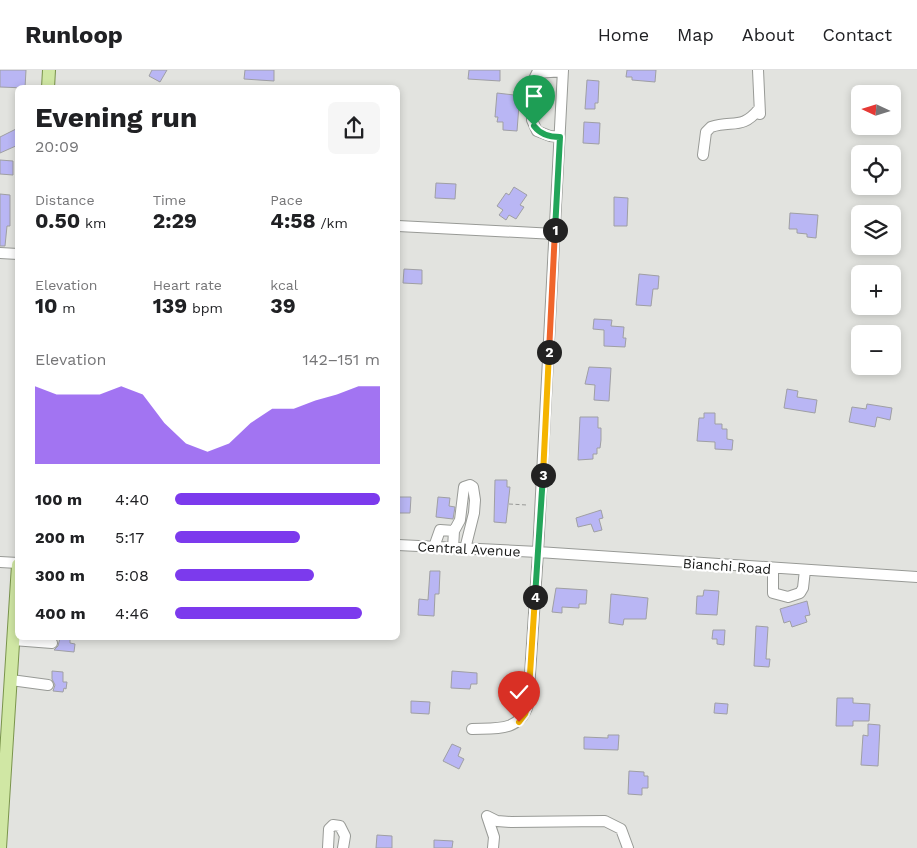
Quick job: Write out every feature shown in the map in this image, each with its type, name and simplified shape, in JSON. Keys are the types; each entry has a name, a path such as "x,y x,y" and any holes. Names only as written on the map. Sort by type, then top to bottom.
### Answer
{"main road":[{"path":"48,85 49,70"},
{"path":"0,848 3,762 11,680 15,610"}],"street":[{"path":"703,155 706,132 710,127 742,123 760,113 758,70"},
{"path":"560,137 550,136 537,131 532,120 535,77 537,73 563,71"},
{"name":"Central Avenue","path":"400,544 538,552 563,71"},
{"path":"400,226 555,237"},
{"path":"400,232 555,237"},
{"path":"0,253 15,254"},
{"path":"453,548 454,532 460,520 464,487 470,485 473,487 475,500 465,549"},
{"path":"434,547 440,530 454,532"},
{"path":"472,729 512,726 525,714 528,705 538,552"},
{"name":"Bianchi Road","path":"538,552 917,577"},
{"path":"0,562 15,564"},
{"path":"773,568 773,593 788,597 800,593 803,588 805,570"},
{"path":"13,640 52,643"},
{"path":"11,680 48,685"},
{"path":"493,848 494,837 487,816 498,821 510,822 605,821 621,829 628,848"},
{"path":"328,848 329,829 333,824 340,826 345,836 343,848"}],"path":[{"path":"509,504 527,505"}],"building":[{"path":"0,70 26,70 25,85 15,85 15,88 0,87"},
{"path":"152,70 167,70 160,82 149,76"},
{"path":"245,70 274,70 274,81 244,79"},
{"path":"469,70 500,70 500,81 468,79"},
{"path":"627,70 656,70 655,82 632,80 632,77 626,77"},
{"path":"587,80 599,81 598,103 595,103 595,109 585,109"},
{"path":"514,91 520,91 520,95 524,95 523,105 519,105 517,131 503,130 503,122 497,122 498,117 495,117 497,93 514,95"},
{"path":"584,122 600,123 599,144 583,143"},
{"path":"15,130 15,146 0,153 0,137"},
{"path":"0,160 13,161 13,175 0,174"},
{"path":"436,183 456,184 455,199 435,198"},
{"path":"514,187 527,195 520,205 524,207 516,219 509,215 506,220 499,215 503,210 497,206 506,193 509,195"},
{"path":"0,194 10,195 10,226 7,226 5,246 0,246"},
{"path":"614,197 628,198 627,226 614,226"},
{"path":"790,213 818,215 816,238 807,237 807,234 797,233 797,229 789,229"},
{"path":"404,269 422,270 422,284 403,283"},
{"path":"639,274 659,276 658,289 653,289 651,306 636,305"},
{"path":"594,319 612,320 611,326 624,327 623,338 626,338 625,347 604,346 604,330 593,329"},
{"path":"589,367 611,368 609,401 594,400 595,385 585,384"},
{"path":"787,389 798,391 797,397 817,400 815,413 784,408"},
{"path":"867,404 892,408 890,420 877,417 875,427 849,422 852,407 866,409"},
{"path":"704,413 715,413 715,424 722,424 722,429 727,429 727,439 733,440 732,450 715,449 715,442 697,441 699,418 704,418"},
{"path":"580,417 598,417 598,428 601,428 601,440 600,448 597,448 597,454 593,454 593,459 578,460"},
{"path":"495,480 507,480 507,487 510,487 506,523 494,522"},
{"path":"400,497 411,497 410,513 400,513"},
{"path":"438,497 450,498 449,506 455,507 453,519 436,517"},
{"path":"601,510 603,518 599,519 602,530 594,532 591,524 578,527 576,518"},
{"path":"430,571 440,571 439,594 435,594 434,616 418,615 419,599 428,600"},
{"path":"556,588 587,590 586,604 579,604 579,608 562,607 562,613 552,612"},
{"path":"704,590 719,591 717,615 696,614 697,596 703,596"},
{"path":"611,594 648,598 646,619 624,619 623,625 609,623"},
{"path":"807,601 810,615 805,616 807,622 792,627 790,621 784,623 780,609"},
{"path":"756,626 768,627 766,659 770,659 769,667 754,666"},
{"path":"713,630 725,630 724,645 717,644 717,639 712,639"},
{"path":"60,640 70,640 70,643 75,644 74,652 54,650 58,646"},
{"path":"52,671 63,672 63,682 67,682 66,689 64,688 63,692 53,691 55,685 52,679"},
{"path":"452,671 477,673 477,684 471,684 470,689 451,688"},
{"path":"837,698 853,698 853,703 870,704 869,721 853,721 853,726 836,726"},
{"path":"411,701 430,702 429,714 411,713"},
{"path":"715,703 728,704 727,714 714,713"},
{"path":"868,724 880,725 878,766 861,765 863,735 868,736"},
{"path":"608,735 619,735 618,750 584,749 584,737 608,738"},
{"path":"452,744 461,748 458,756 464,759 459,769 443,761"},
{"path":"629,771 644,772 644,776 648,776 648,788 642,788 642,795 628,794"},
{"path":"377,835 392,836 392,848 376,848"},
{"path":"434,840 453,841 452,848 434,848"}],"route":[{"path":"519,722 525,714 528,705 540,532 560,137 550,136 537,131 534,126"}]}
